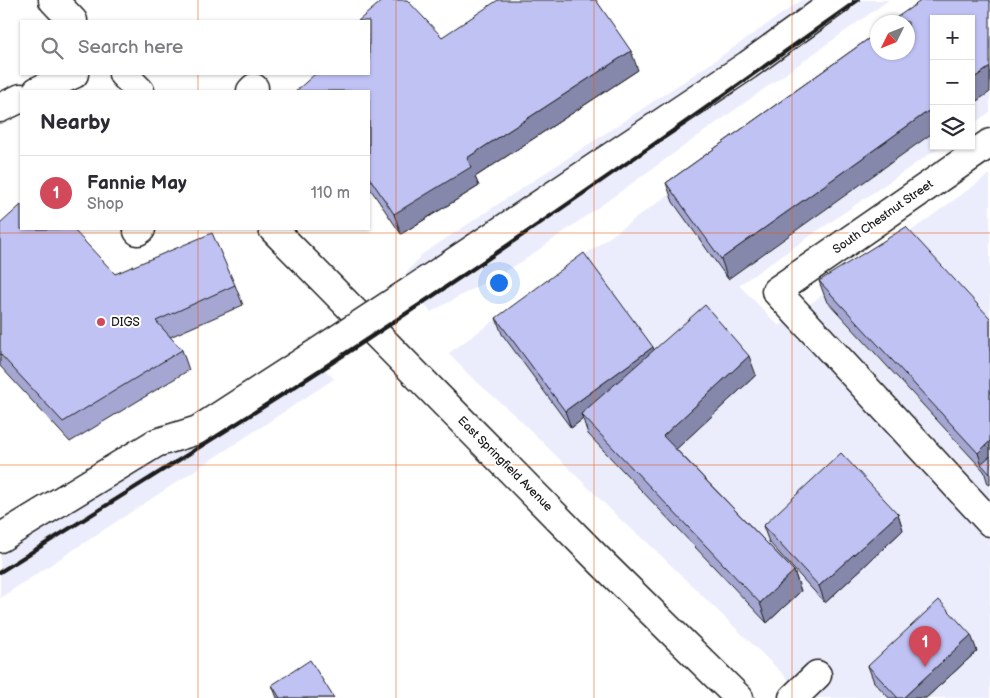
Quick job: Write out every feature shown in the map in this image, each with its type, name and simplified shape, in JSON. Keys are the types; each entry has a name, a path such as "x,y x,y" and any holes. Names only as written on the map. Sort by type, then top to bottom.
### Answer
{"main road":[{"path":"54,0 72,20"},
{"path":"0,538 156,443 198,430 411,291 748,65 838,0"},
{"path":"39,90 72,75"},
{"path":"124,75 139,90"},
{"path":"0,108 20,98"},
{"name":"South Chestnut Street","path":"990,143 776,291 990,522"},
{"name":"East Springfield Avenue","path":"274,230 601,562 739,698"},
{"path":"793,698 816,675"}],"shaded area":[{"path":"802,0 889,0 523,261 431,312 401,280 421,255 707,66"},
{"path":"990,0 990,112 975,122 975,15 937,15"},
{"path":"930,17 930,150 935,150 739,285 779,326 990,174 990,698 805,698 783,674 648,543 623,522 518,418 469,375 449,353 870,49 870,60 915,60 915,21"},
{"path":"306,350 334,379 0,598 0,555 52,524"}],"building":[{"path":"383,0 407,0 442,37 498,0 596,0 631,51 467,158 471,167 394,214 370,178 370,90 297,90 314,75 370,75 370,20 359,20"},
{"path":"922,0 990,0 990,67 975,77 975,15 930,15 930,110 721,259 666,183 870,38 870,60 915,60 915,15 900,15"},
{"name":"DIGS","path":"20,206 20,230 74,230 115,274 212,233 235,285 156,321 182,350 63,422 0,354 0,224"},
{"path":"906,227 990,318 990,441 978,453 819,281"},
{"path":"584,253 653,347 565,411 496,318"},
{"path":"705,305 749,356 663,436 794,571 760,603 581,414"},
{"path":"841,453 898,514 819,586 763,526"},
{"path":"990,456 990,474 981,464"},
{"path":"939,600 971,635 903,698 898,698 868,666"},
{"path":"310,660 334,698 280,698 272,685"}],"railway":[{"path":"0,572 324,368 392,323 593,187 858,0"}],"place":[{"name":"DIGS","path":"101,322"},
{"name":"Fannie May","path":"925,667"}]}
